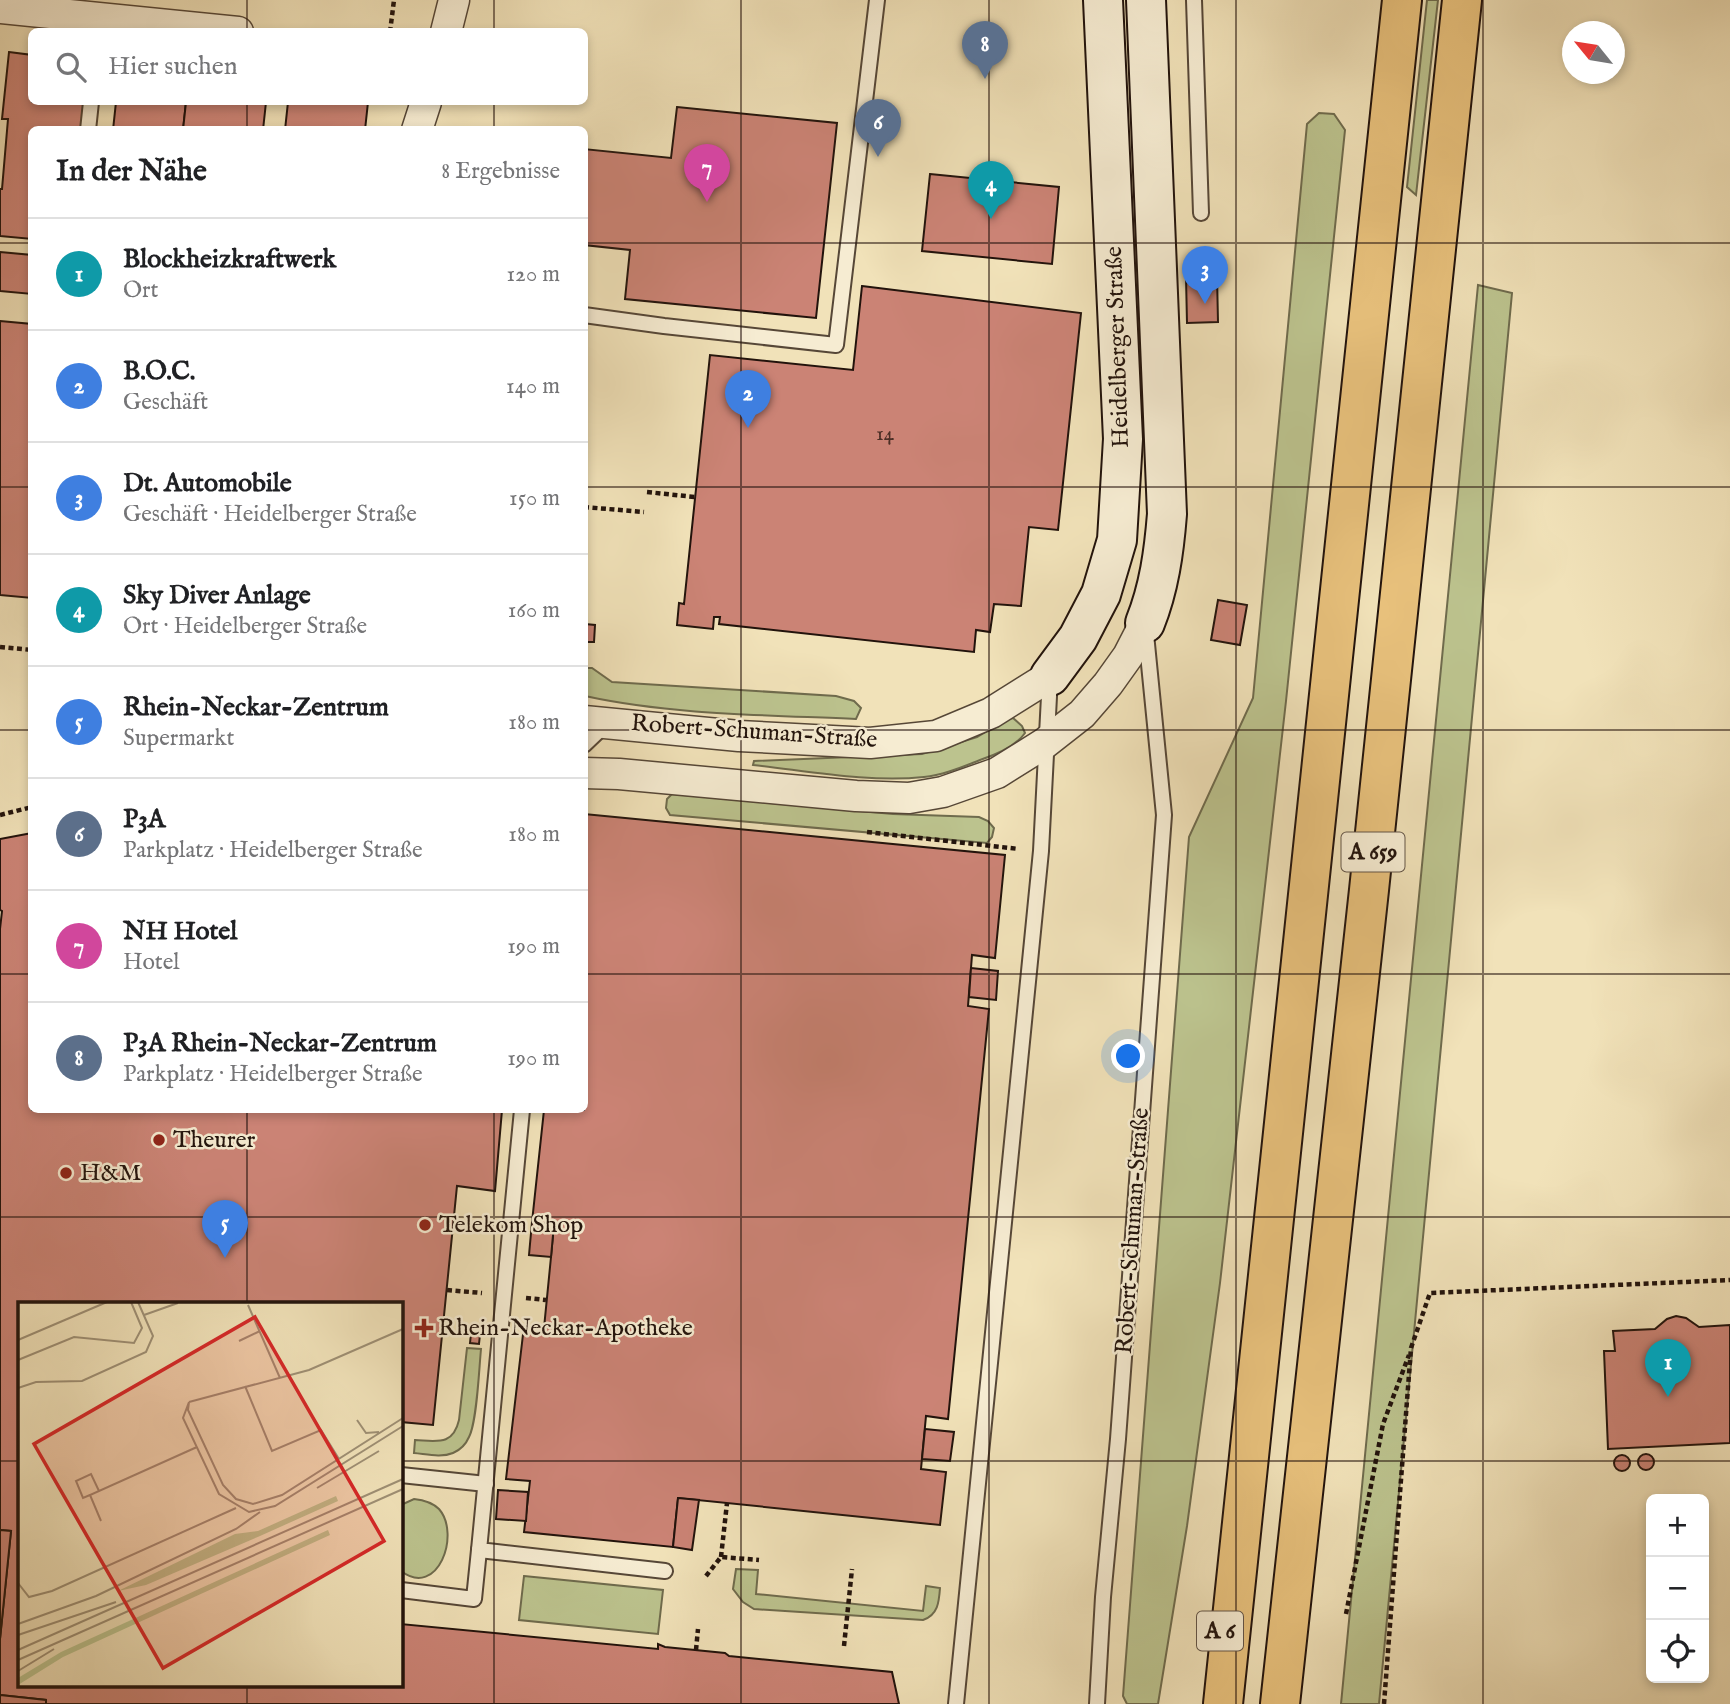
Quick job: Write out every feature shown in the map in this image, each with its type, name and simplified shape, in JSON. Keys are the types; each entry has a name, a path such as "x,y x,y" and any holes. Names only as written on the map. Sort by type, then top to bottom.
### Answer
{"highway":[{"name":"A 659","path":"1223,1704 1402,0"},
{"name":"A 659","path":"1280,1704 1462,0"},
{"name":"A 6","path":"1201,1704 1238,1557"}],"street":[{"path":"447,28 454,0"},
{"name":"Heidelberger Straße","path":"1050,676 1078,638 1101,594 1117,540 1123,439 1103,0"},
{"name":"Heidelberger Straße","path":"1145,623 1161,568 1167,514 1146,0"},
{"path":"0,8 99,24 168,28"},
{"path":"418,126 425,105"},
{"path":"588,773 856,796 909,798 943,792 998,773 1045,743 1082,714 1128,656 1145,623"},
{"name":"Robert-Schuman-Straße","path":"596,722 739,736 870,743 936,736 991,713 1050,676"}],"lane":[{"path":"588,316 836,345 877,0"},
{"path":"1194,0 1201,213"},
{"path":"88,126 91,105"},
{"name":"Robert-Schuman-Straße","path":"1097,1704 1164,815 1145,623"},
{"path":"956,1704 1041,851 1050,676"},
{"path":"402,1590 474,1599 522,1113"},
{"path":"402,1475 486,1484"},
{"path":"479,1550 665,1572"}],"path":[{"path":"390,28 394,0"},
{"path":"647,492 695,498"},
{"path":"588,507 644,512"},
{"path":"0,647 28,650"},
{"path":"0,814 28,808"},
{"path":"1346,1615 1383,1424 1430,1293 1730,1280"},
{"path":"1384,1704 1412,1348"},
{"path":"706,1576 721,1557 727,1503"},
{"path":"721,1557 759,1560"},
{"path":"844,1646 852,1569"},
{"path":"696,1650 698,1629"}],"green space":[{"path":"1427,0 1438,0 1416,195 1407,187"},
{"path":"1319,113 1334,114 1345,130 1286,701 1220,1283 1187,1526 1158,1704 1127,1704 1123,1696 1189,837 1253,698 1307,124"},
{"path":"1478,285 1512,293 1379,1704 1341,1704"},
{"path":"588,668 612,682 836,696 854,701 861,708 856,719 720,713 588,697"},
{"path":"1013,718 1025,733 1011,746 960,768 931,776 861,777 753,765 754,761 922,754 977,737"},
{"path":"672,794 893,814 979,817 994,828 987,843 670,815 666,808 667,799"},
{"path":"467,1348 481,1349 476,1408 468,1440 456,1452 448,1454 414,1453 415,1440 443,1440 453,1434 459,1420"},
{"path":"414,1499 427,1502 439,1509 445,1520 448,1533 442,1560 426,1577 414,1577 402,1571 402,1505"},
{"path":"736,1569 758,1570 756,1594 923,1611 926,1586 940,1588 939,1598 935,1611 923,1620 754,1609 743,1602 733,1589"},
{"path":"524,1576 663,1590 658,1634 519,1620"}],"building":[{"path":"9,52 28,54 28,105 85,105 82,126 28,126 28,239 0,236 0,189 8,119 2,119"},
{"path":"116,105 186,105 183,126 113,126"},
{"path":"186,105 266,105 263,126 183,126"},
{"path":"288,105 368,105 365,126 285,126"},
{"path":"677,107 837,123 816,318 625,299 630,250 588,245 588,149 671,158"},
{"path":"930,174 1059,187 1052,264 922,251"},
{"path":"0,252 28,255 28,294 0,291"},
{"path":"1208,266 1217,276 1218,322 1187,323 1186,277 1195,267"},
{"path":"862,286 1081,313 1058,530 1029,527 1021,606 994,604 990,632 976,630 974,652 719,624 720,617 714,617 713,629 677,625 679,603 684,604 710,355 853,370"},
{"path":"0,321 28,324 28,598 0,595"},
{"path":"1218,600 1247,605 1240,645 1211,640"},
{"path":"588,624 595,625 594,642 588,642"},
{"path":"588,814 1005,855 995,958 972,955 968,1006 989,1009 948,1419 926,1416 921,1469 946,1472 940,1525 678,1498 673,1547 524,1532 530,1481 506,1479 524,1326 544,1328 554,1224 532,1222 544,1113 588,1113"},
{"path":"28,834 28,1113 502,1113 495,1191 457,1186 433,1425 402,1422 402,1302 18,1302 18,1686 402,1686 402,1624 658,1649 658,1644 725,1653 729,1656 892,1672 899,1704 46,1704 46,1700 0,1695 0,1639 11,1531 0,1530 0,839"},
{"path":"971,968 998,971 996,1000 969,997"},
{"path":"532,1222 554,1224 551,1257 529,1255"},
{"path":"1676,1316 1686,1318 1699,1327 1730,1325 1730,1443 1608,1449 1604,1351 1615,1351 1613,1331 1655,1329 1667,1319"},
{"path":"472,1324 481,1325 479,1344 470,1343"},
{"path":"925,1429 954,1432 950,1461 922,1459"},
{"path":"1646,1454 1652,1456 1652,1468 1646,1470 1640,1468 1638,1462 1640,1456"},
{"path":"1622,1455 1628,1457 1628,1469 1622,1471 1616,1469 1614,1463 1616,1457"},
{"path":"498,1490 528,1492 526,1521 496,1519"},
{"path":"678,1498 699,1500 692,1550 673,1547"},
{"path":"0,1530 11,1531 0,1639"},
{"path":"0,1695 46,1700 46,1704 0,1704"}],"place":[{"name":"P3A Rhein-Neckar-Zentrum","path":"985,79"},
{"name":"P3A","path":"878,157"},
{"name":"NH Hotel","path":"707,202"},
{"name":"Sky Diver Anlage","path":"991,219"},
{"name":"Dt. Automobile","path":"1205,304"},
{"name":"B.O.C.","path":"748,428"},
{"name":"Theurer","path":"159,1140"},
{"name":"H&M","path":"66,1173"},
{"name":"Telekom Shop","path":"425,1225"},
{"name":"Rhein-Neckar-Zentrum","path":"225,1258"},
{"name":"Rhein-Neckar-Apotheke","path":"424,1328"},
{"name":"Blockheizkraftwerk","path":"1668,1397"}]}
